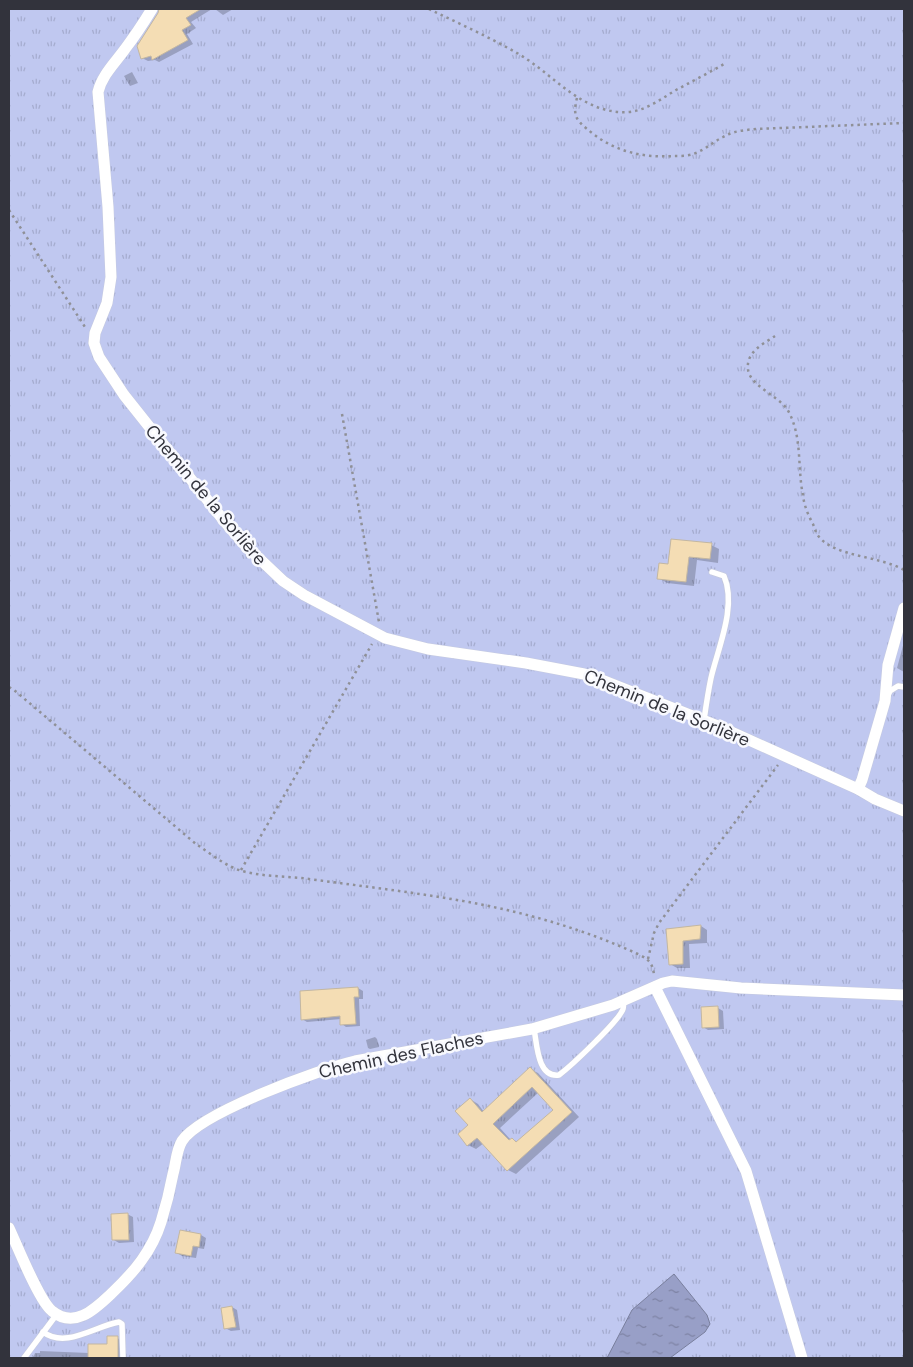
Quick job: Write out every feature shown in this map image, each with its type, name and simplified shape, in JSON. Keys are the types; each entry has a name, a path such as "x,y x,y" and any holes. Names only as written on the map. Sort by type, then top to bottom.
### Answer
{"street":[{"path":"95,332 107,303 111,277 108,208 98,92 100,82 105,74 126,48 152,9"},
{"name":"Chemin de la Sorlière","path":"95,332 94,343 99,356 124,395 245,545 270,570 297,591 377,635 399,642 428,649 526,663 584,674 627,688 704,720 858,789 874,799 904,811"},
{"path":"858,789 885,701 888,665 904,608"},
{"name":"Chemin des Flaches","path":"57,1314 63,1318 74,1319 86,1315 95,1309 134,1272 144,1258 160,1223 182,1142 194,1129 248,1100 334,1066 534,1029 623,1001 672,981 740,988 904,995"},
{"path":"655,987 746,1171 772,1252 802,1358"},
{"path":"9,1228 43,1300 51,1311 57,1314"}],"lane":[{"path":"704,720 711,679 729,600 728,586 724,576 712,572"},
{"path":"885,701 890,691 898,686 904,687"},
{"path":"534,1029 539,1056 544,1068 550,1074 559,1075 611,1025 622,1011 623,1001"},
{"path":"24,1358 57,1314"},
{"path":"43,1332 52,1337 71,1337 119,1322 122,1324 123,1329 123,1358"}],"path":[{"path":"429,9 517,53 577,98 594,107 611,111 629,112 650,106 726,63"},
{"path":"577,98 574,111 579,123 598,138 623,151 653,157 692,155 707,148 724,136 739,131 904,123"},
{"path":"9,210 83,325 95,332"},
{"path":"775,336 753,352 748,362 748,372 754,381 781,402 788,410 798,446 803,496 810,519 818,536 828,546 885,561 904,570"},
{"path":"240,870 377,635 379,620 377,606 342,414"},
{"path":"9,687 196,844 226,864 240,870 265,876 319,880 464,901 576,929 648,959 653,966 655,987"},
{"path":"648,959 654,933 659,922 776,768 781,755"}],"green space":[{"path":"9,9 904,9 904,1358 9,1358"}],"water":[{"path":"674,1274 707,1315 710,1324 705,1332 670,1358 607,1358 632,1310"}],"building":[{"path":"159,9 201,9 186,18 191,25 182,30 188,40 152,60 151,56 141,59 137,46"},
{"path":"671,539 712,543 710,559 689,557 686,582 657,579 659,563 668,564"},
{"path":"701,925 700,939 683,941 683,964 669,965 666,929"},
{"path":"358,987 359,997 354,997 356,1024 340,1025 340,1016 301,1020 300,991"},
{"path":"718,1006 719,1027 702,1028 701,1007"},
{"path":"530,1067 572,1112 507,1171 477,1138 467,1146 458,1134 468,1125 455,1111 470,1098 482,1112","holes":["532,1087 553,1110 516,1142 512,1138 509,1140 493,1124"]},
{"path":"128,1213 129,1240 112,1240 111,1214"},
{"path":"180,1230 201,1234 199,1247 193,1246 191,1256 175,1253"},
{"path":"232,1306 236,1327 224,1329 221,1308"},
{"path":"107,1336 118,1336 118,1358 88,1358 88,1344 107,1344"}]}
